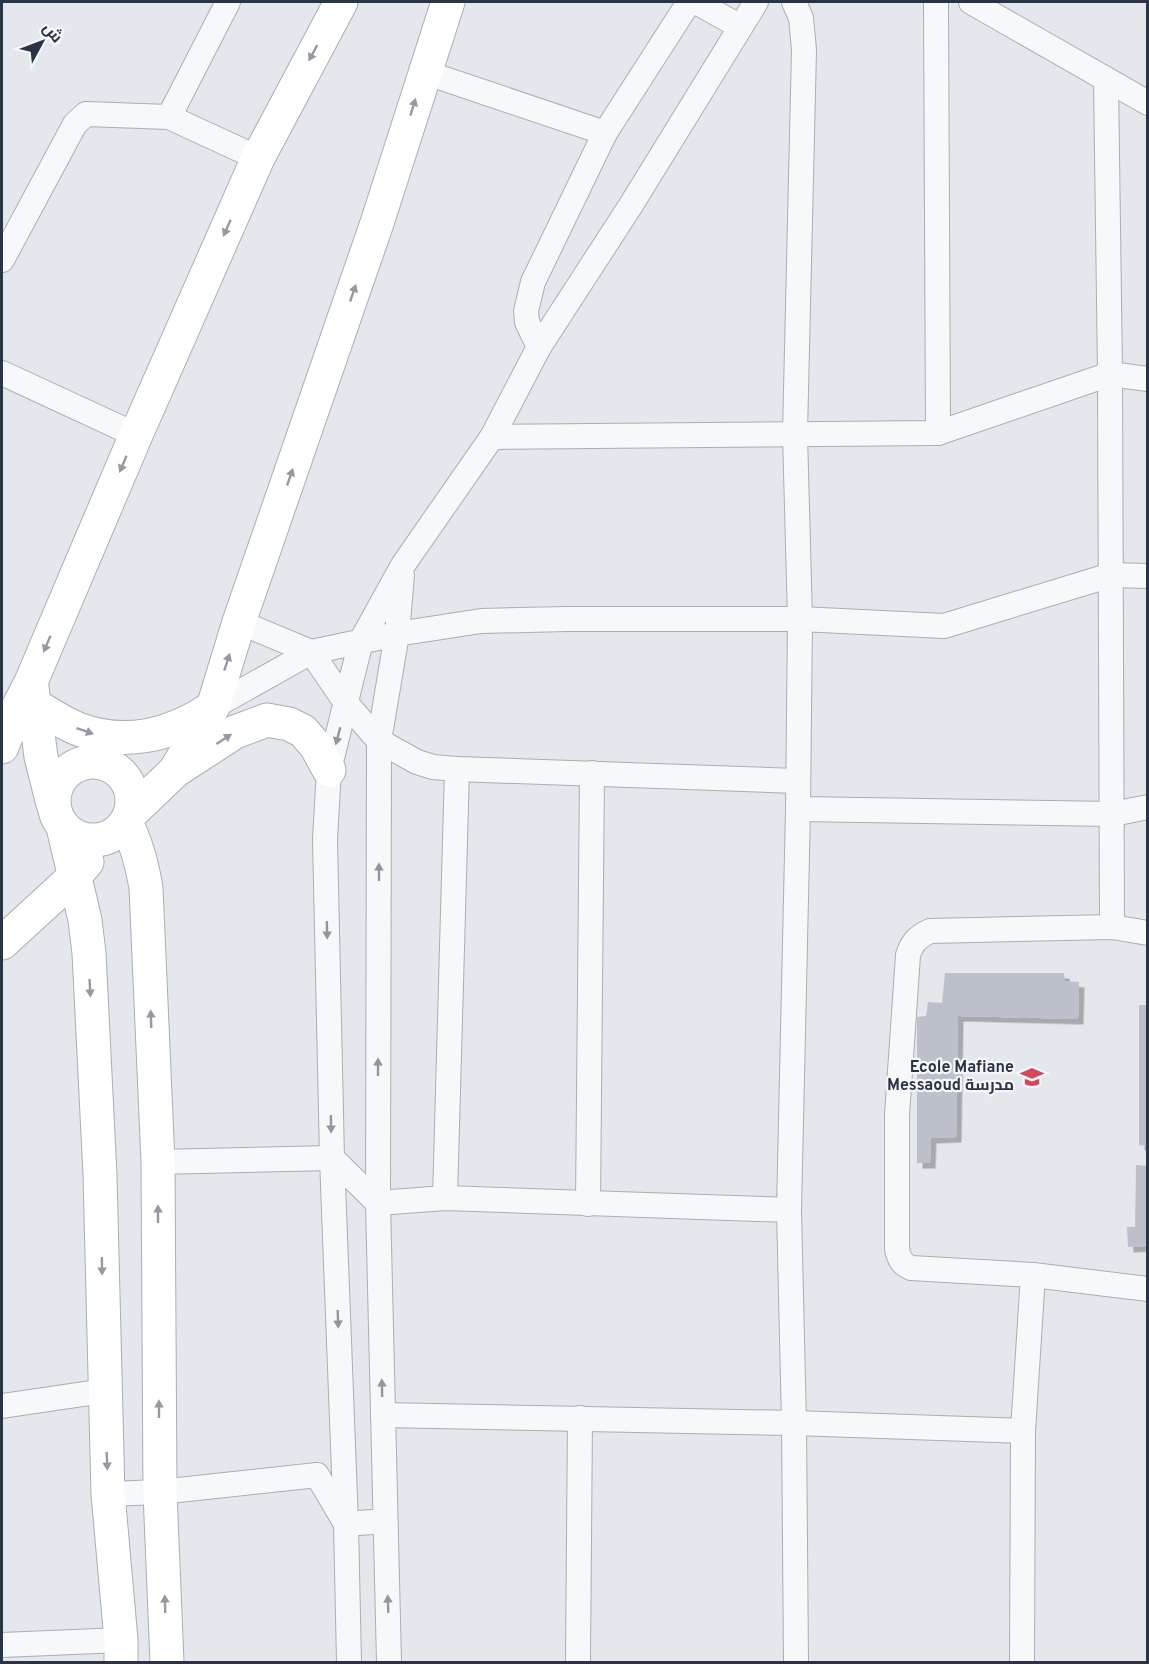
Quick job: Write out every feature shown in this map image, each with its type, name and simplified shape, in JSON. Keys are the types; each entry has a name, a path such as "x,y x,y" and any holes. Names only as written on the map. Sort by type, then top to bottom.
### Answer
{"main road":[{"path":"2,747 20,700 258,158 341,2"},
{"path":"175,771 213,707 239,622 377,223 448,2"},
{"path":"20,700 78,729 99,736 123,738 146,737 168,731 191,722 213,707"},
{"path":"20,700 41,757 85,920 100,1174 108,1494 121,1651"},
{"path":"7,937 74,877 122,824 175,771 235,732 267,720 289,724 303,731 316,746 329,770"},
{"path":"86,761 109,764 126,780 131,790 133,802 122,824 98,840 85,840 73,835 58,815 54,792 58,781 65,772 86,761"},
{"path":"122,824 136,843 146,888 158,1162 160,1492 167,1662"},
{"path":"7,937 31,922 51,920 69,928 88,953"}],"street":[{"path":"169,117 228,2"},
{"path":"539,347 527,322 526,311 534,282 605,133 689,2"},
{"path":"696,2 740,26"},
{"path":"349,1662 332,1158 325,839 329,770 362,641 403,565 492,437 539,347 631,205 756,2"},
{"path":"794,2 801,18 804,50 795,434 800,619 789,1210 796,1662"},
{"path":"936,2 938,433"},
{"path":"970,2 1148,103"},
{"path":"424,72 605,133"},
{"path":"1106,79 1110,374 1112,927"},
{"path":"2,260 75,124 86,114 169,117 258,158"},
{"path":"2,373 136,435"},
{"path":"492,437 938,433 1110,374 1148,379"},
{"path":"389,1662 378,1203 379,741 397,634 403,565"},
{"path":"213,707 311,652 397,634 482,621 800,619 944,626 1111,575 1148,576"},
{"path":"239,622 311,652 346,703 379,741 417,762 433,767 457,770 798,781"},
{"path":"445,1198 457,770"},
{"path":"588,1204 592,773"},
{"path":"798,808 1113,814 1148,807"},
{"path":"1148,933 1112,927 930,931 918,937 908,955 897,1115 897,1249 899,1258 905,1265 911,1268 1033,1275 1148,1288"},
{"path":"158,1162 332,1158 378,1203 445,1198 789,1210"},
{"path":"1022,1662 1023,1431 1033,1275"},
{"path":"2,1406 104,1391"},
{"path":"383,1415 794,1423 1023,1431"},
{"path":"578,1662 580,1418"},
{"path":"108,1494 160,1492 316,1475 346,1524"},
{"path":"346,1524 386,1521"},
{"path":"2,1645 121,1651"}],"building":[{"path":"945,973 1064,973 1065,981 1079,982 1078,1019 958,1016 956,1137 931,1138 930,1163 917,1163 917,1017 926,1016 928,1002 942,1003"},
{"path":"1139,1005 1148,1005 1148,1146 1139,1145"},
{"path":"1136,1165 1148,1166 1148,1246 1128,1247 1127,1227 1135,1227"}],"place":[{"name":"Ecole Mafiane Messaoud مدرسة","path":"1032,1077"}]}
